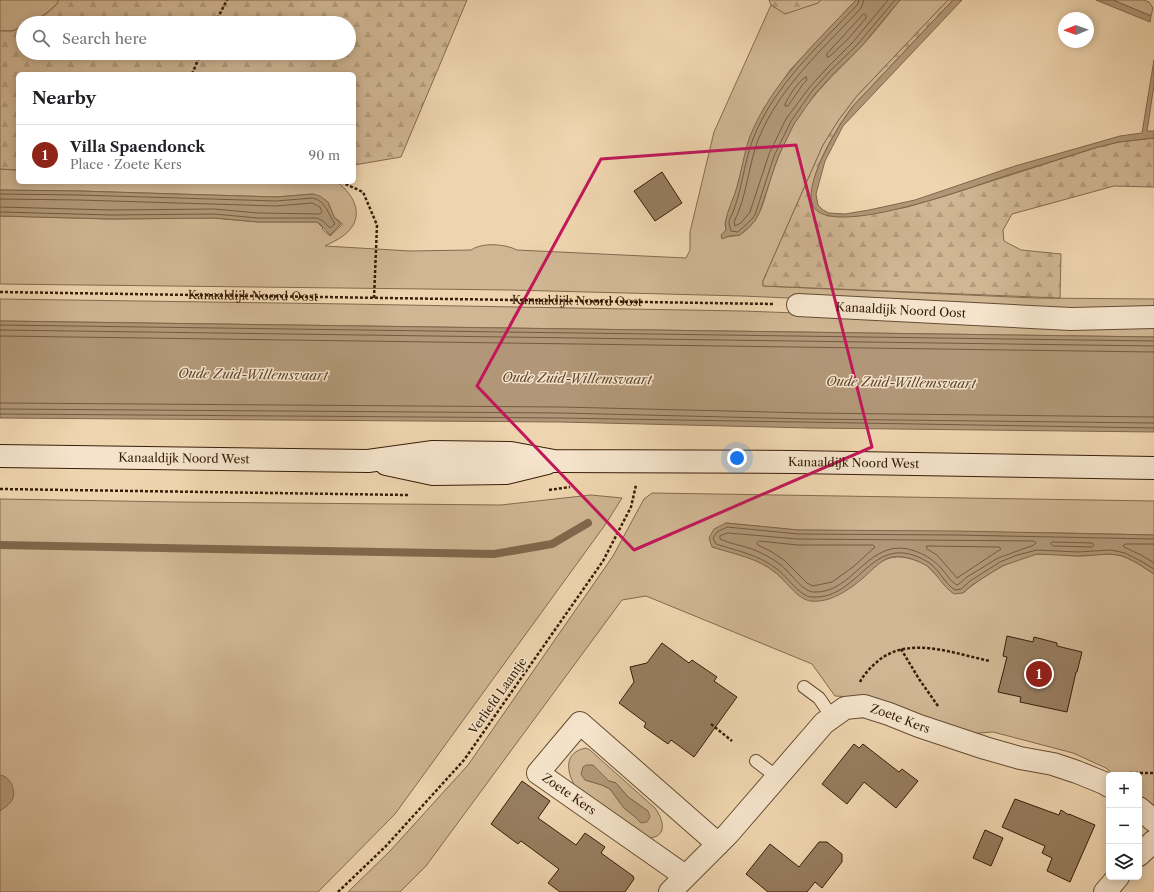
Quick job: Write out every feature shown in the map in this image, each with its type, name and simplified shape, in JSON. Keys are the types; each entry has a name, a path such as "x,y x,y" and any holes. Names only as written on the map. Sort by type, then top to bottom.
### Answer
{"street":[{"name":"Kanaaldijk Noord Oost","path":"798,304 1071,319 1154,317"},
{"name":"Kanaaldijk Noord West","path":"0,456 368,461 433,452 511,453 554,461 795,462 1154,468"},
{"name":"Zoete Kers","path":"670,892 718,844 824,723 845,708 864,706 985,748 1071,770 1106,782"},
{"name":"Zoete Kers","path":"686,876 538,773 580,723 718,844"},
{"path":"1142,811 1154,821"},
{"path":"1142,852 1154,841"},
{"path":"1105,892 1115,880"}],"lane":[{"path":"804,687 819,698 832,717"},
{"path":"756,761 777,777"}],"path":[{"path":"219,16 227,0"},
{"path":"193,72 198,60"},
{"path":"345,184 363,192 377,225 374,298"},
{"name":"Kanaaldijk Noord Oost","path":"0,292 798,304"},
{"name":"Verliefd Laantje","path":"338,892 386,846 464,760 604,561 631,507 636,485"},
{"path":"0,489 358,495"},
{"path":"854,707 857,689 861,680 872,666 881,658 892,652 908,648 928,648 990,661"},
{"path":"711,724 732,741"},
{"path":"1142,775 1154,773"}],"highlighted area":[{"path":"796,145 872,447 634,550 477,386 601,159"}],"green space":[{"path":"0,0 58,0 59,2 42,16 16,16 16,30 13,31 0,31"},
{"path":"58,0 467,0 401,157 356,165 356,72 16,72 16,170 0,169 0,31 13,31 16,30 16,60 356,60 356,16 42,16 58,3"},
{"path":"769,0 821,0 818,3 785,14 771,5"},
{"path":"821,0 856,0 790,70 763,110 750,138 735,194 726,219 724,238 739,235 748,229 754,222 762,207 782,148 801,113 824,85 870,37 900,0 948,0 856,97 838,121 823,145 763,281 763,286 1035,298 1154,299 1154,310 1072,310 742,296 510,290 0,284 0,216 111,219 214,218 258,222 317,222 330,236 343,224 334,217 328,202 313,194 276,197 0,190 0,169 16,170 16,184 339,184 349,194 353,201 356,208 356,215 350,229 341,237 325,246 410,251 471,250 476,247 500,245 517,250 686,258 690,250 690,232 714,132 771,5 785,13 818,3"},
{"path":"948,0 953,0 853,106 838,127 818,166 814,179 812,204 826,215 838,216 857,216 907,207 1098,147 1119,142 1154,138 1154,187 1114,186 1012,214 1003,230 1004,241 1021,250 1061,254 1060,298 763,286 763,281 823,145 838,121 856,97"},
{"path":"1113,0 1144,0 1149,2 1153,8 1151,16"},
{"path":"0,299 742,311 1154,326 1154,337 0,321"},
{"path":"652,493 1154,501 1154,535 798,530 726,523 712,547 749,557 764,564 787,583 850,588 882,561 902,557 926,565 943,581 963,593 988,574 1020,558 1030,555 1044,554 1079,556 1110,554 1128,558 1139,564 1154,574 1154,814 1142,802 1142,772 1111,772 1106,768 1073,753 993,732 966,734 873,698 835,696 812,664 646,596 622,600 426,866 400,892 348,892 390,851 468,765 613,556 644,499"},
{"path":"591,495 622,498 605,525 395,814 318,892 0,892 0,499 501,505"},
{"path":"586,748 590,750 655,808 662,822 662,831 659,834 655,837 648,838 575,786 570,774 569,763 570,758 579,750","holes":["593,765 609,781 616,783 628,797 648,811 641,823 624,808 610,789 585,780"]}],"water":[{"path":"856,0 900,0 860,48 815,94 794,124 778,157 760,211 755,221 740,235 729,236 722,239 721,235 726,230 725,225 727,214 737,187 748,142 759,116 783,80 811,47"},
{"path":"953,0 962,0 843,126 825,161 816,194 818,205 823,210 829,213 845,214 915,200 1015,166 1120,136 1142,133 1154,60 1154,85 1147,131 1154,131 1154,138 1119,142 1098,147 936,199 906,207 850,217 829,216 815,209 811,200 812,187 816,173 839,127 853,106"},
{"path":"1096,0 1113,0 1151,16 1150,22"},
{"path":"0,190 276,197 313,194 320,196 328,202 334,217 341,224 330,235 317,222 258,222 214,218 111,219 0,216"},
{"name":"Oude Zuid-Willemsvaart","path":"0,321 1154,337 1154,432 810,428 560,422 0,418"},
{"path":"726,523 798,530 956,531 1154,535 1154,574 1123,556 1110,554 1078,556 1037,554 1002,566 972,585 963,593 954,594 927,566 912,559 891,557 883,561 858,583 839,595 825,600 811,601 801,597 792,590 780,576 762,564 746,557 712,547 709,538 714,529"},
{"path":"586,765 593,765 609,781 616,783 628,797 648,811 650,817 647,822 641,823 624,808 610,789 585,780 581,774 583,767"},
{"path":"0,775 4,776 10,781 14,792 11,801 0,811"}],"building":[{"path":"662,172 682,203 655,221 634,191"},
{"path":"1007,636 1033,642 1034,637 1057,643 1057,646 1082,652 1067,712 1020,702 1021,697 998,692 1007,657 1003,656"},
{"path":"662,643 689,663 692,660 717,677 714,681 737,697 694,757 671,740 668,744 644,727 646,723 619,703 634,682 630,667 647,663"},
{"path":"854,744 859,748 863,744 899,772 902,769 918,781 896,808 864,782 847,804 822,784"},
{"path":"522,781 550,801 538,818 576,845 585,833 605,847 601,853 633,876 634,879 625,892 560,892 548,883 559,869 521,841 518,844 491,824"},
{"path":"1015,799 1059,815 1061,810 1069,815 1095,825 1070,882 1047,871 1052,858 1042,853 1045,846 1002,827"},
{"path":"985,830 1003,838 991,866 973,858"},
{"path":"819,842 827,842 842,854 842,862 822,888 815,882 807,892 768,892 746,874 770,844 799,867"}],"waterway":[{"path":"0,545 494,554 552,544 588,523"}],"place":[{"name":"Villa Spaendonck","path":"1039,674"}]}
